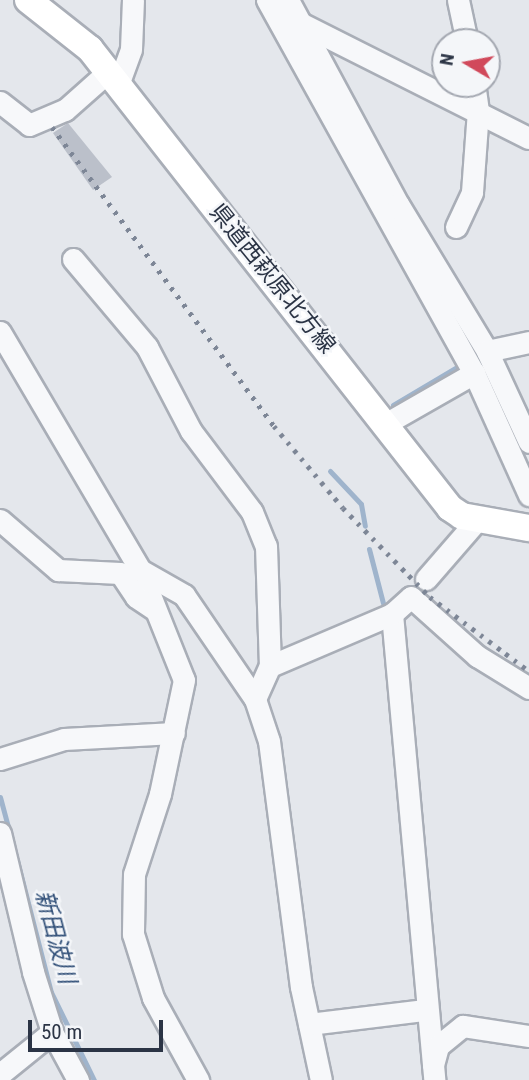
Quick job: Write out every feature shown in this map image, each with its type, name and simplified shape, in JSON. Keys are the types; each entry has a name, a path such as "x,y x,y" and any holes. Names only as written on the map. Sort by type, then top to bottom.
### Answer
{"main road":[{"name":"県道西萩原北方線","path":"28,0 73,30 113,78 450,508 478,519 529,528"}],"street":[{"path":"0,102 29,125 65,110 113,78 131,49 133,0"},
{"path":"458,0 464,28"},
{"path":"271,2 300,23 529,138"},
{"path":"271,2 474,373 529,495"},
{"path":"300,23 398,204 487,351 529,442"},
{"path":"456,227 472,192 478,111 476,98"},
{"path":"74,259 147,347 191,432 252,512 266,546 270,666 254,699"},
{"path":"0,332 140,570 184,680 174,733 134,874 133,934 153,998 198,1080"},
{"path":"487,351 529,342"},
{"path":"385,424 474,373"},
{"path":"426,579 478,519"},
{"path":"0,520 58,570 120,573 136,597 158,612"},
{"path":"140,570 184,595 254,699 269,741 309,1024 321,1080"},
{"path":"270,666 392,614 411,597 477,656 529,688"},
{"path":"392,614 425,1010 434,1074"},
{"path":"0,759 64,739 174,733"},
{"path":"0,833 52,1032 78,1080"},
{"path":"309,1024 425,1010"},
{"path":"434,1074 438,1046 463,1026 529,1036"},
{"path":"0,1074 52,1032"}],"building":[{"path":"68,123 112,177 93,190 53,133"}],"waterway":[{"name":"新田波川","path":"393,405 460,365"},
{"name":"新田波川","path":"330,471 361,504 365,526"},
{"name":"新田波川","path":"369,549 383,603"},
{"name":"新田波川","path":"0,797 10,834"},
{"name":"新田波川","path":"17,860 51,992 94,1080"}],"railway":[{"path":"52,127 274,426 343,508 430,597 529,671"}]}
